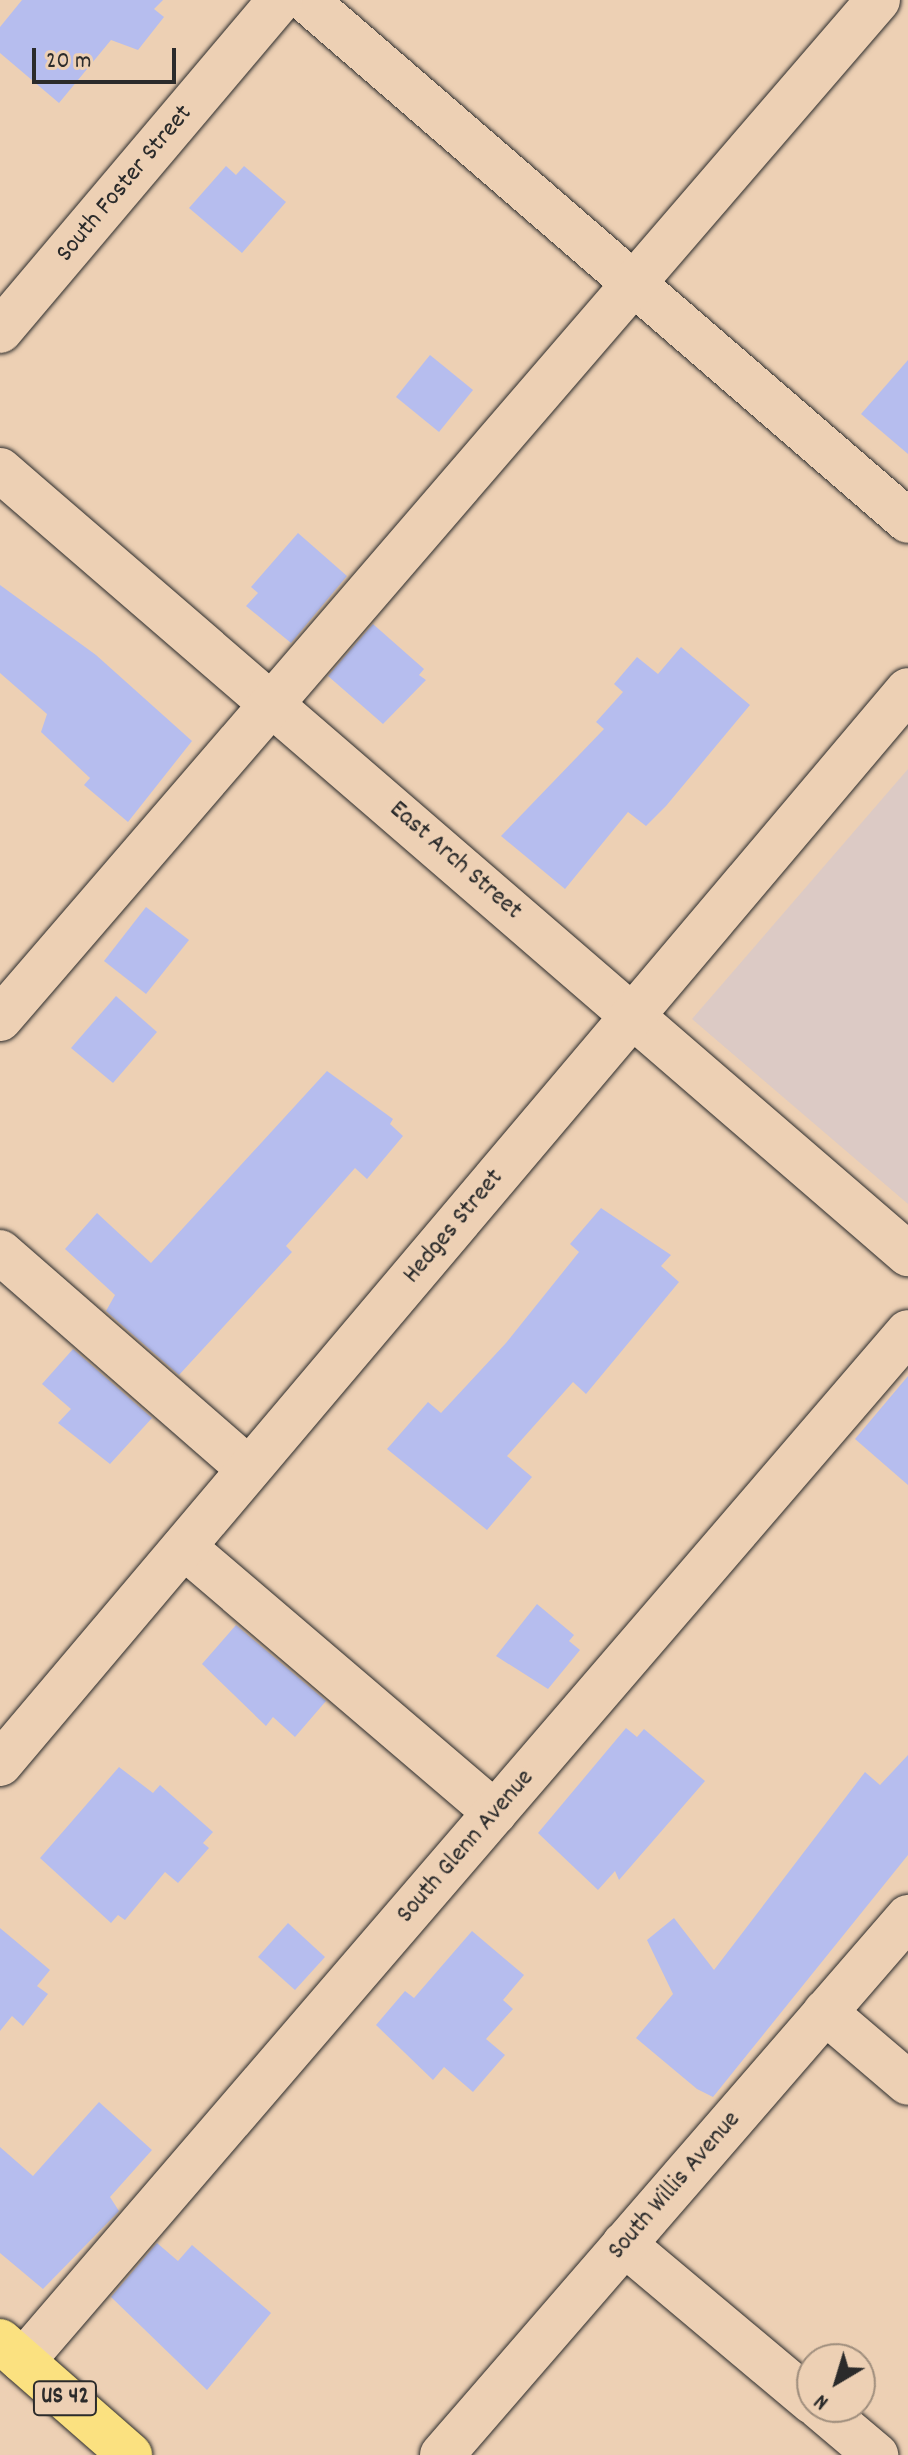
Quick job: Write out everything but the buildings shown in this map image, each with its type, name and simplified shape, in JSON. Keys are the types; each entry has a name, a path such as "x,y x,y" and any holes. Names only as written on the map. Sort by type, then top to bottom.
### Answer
{"main road":[{"name":"US 42","path":"12,2351 117,2451"}],"street":[{"name":"South Foster Street","path":"0,331 280,0"},
{"path":"306,0 639,285 908,521"},
{"path":"0,1019 639,285 878,0"},
{"name":"East Arch Street","path":"0,470 634,1014 908,1254"},
{"name":"Hedges Street","path":"0,1764 908,690"},
{"path":"0,1252 249,1469"},
{"name":"South Glenn Avenue","path":"12,2351 495,1813 908,1332"},
{"path":"184,1547 495,1813"},
{"name":"South Willis Avenue","path":"442,2455 908,1917"},
{"path":"825,2012 908,2083"},
{"path":"624,2244 796,2389"},
{"path":"838,2423 876,2455"}],"shaded area":[{"path":"908,769 908,1204 692,1019"}]}
